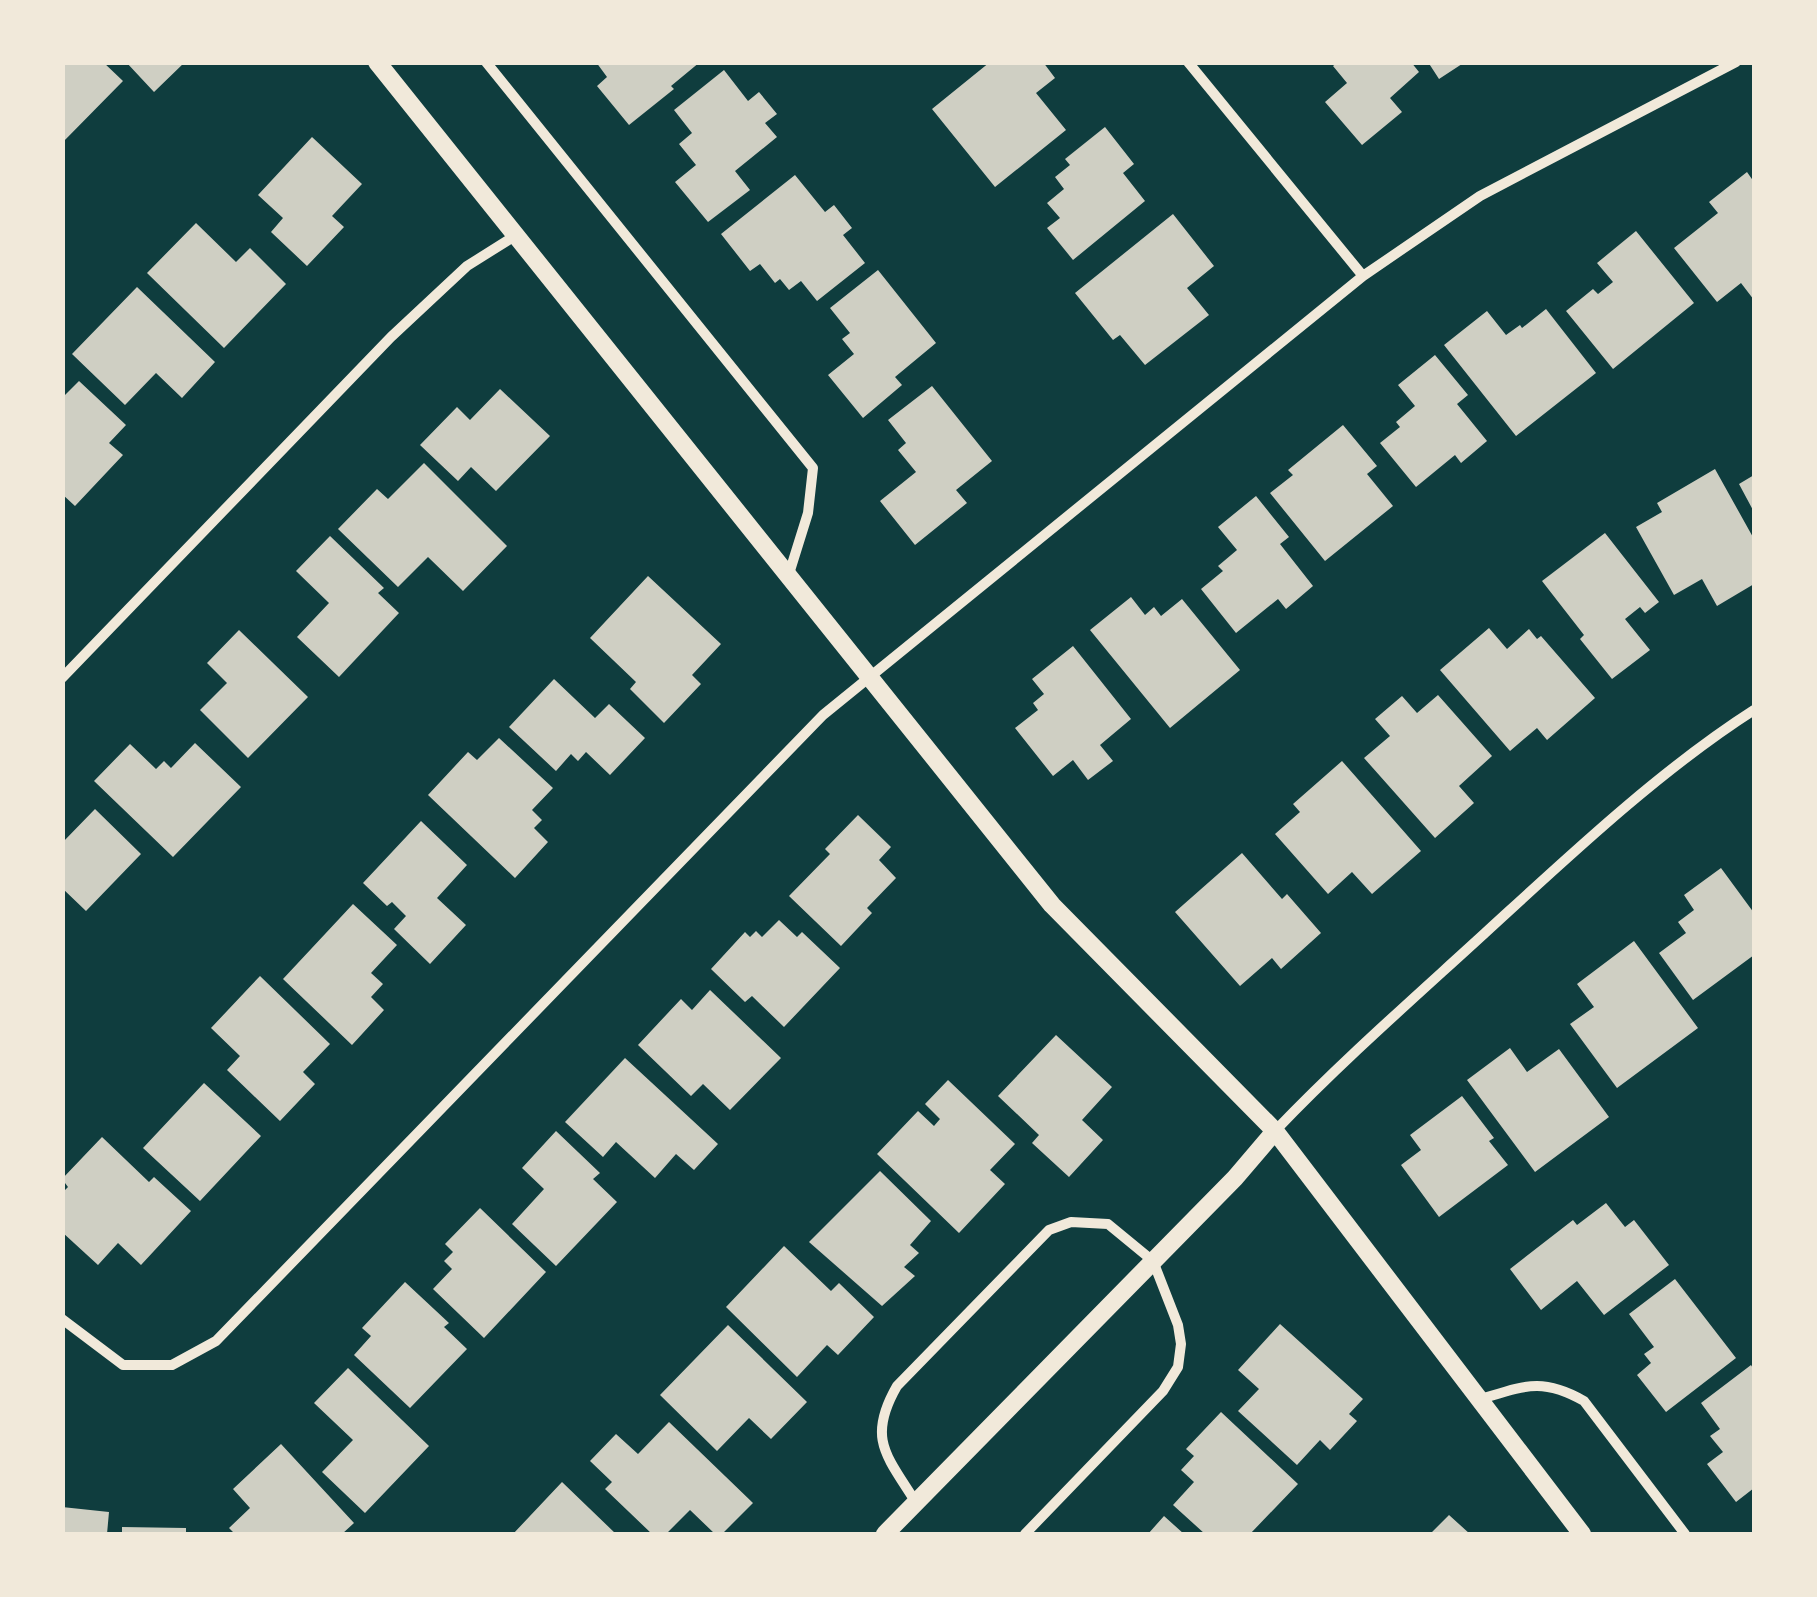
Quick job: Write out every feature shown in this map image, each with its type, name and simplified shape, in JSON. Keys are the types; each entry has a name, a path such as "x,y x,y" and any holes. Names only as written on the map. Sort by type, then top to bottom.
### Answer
{"street":[{"path":"378,62 1052,905 1275,1132 1582,1534"},
{"path":"486,62 812,468 808,513 788,578"},
{"path":"1188,62 1363,276"},
{"path":"62,1318 123,1365 172,1365 216,1341 823,715 1363,276 1480,196 1736,62"},
{"path":"62,678 391,338 466,266 518,234"},
{"path":"885,1534 1235,1178 1316,1089 1543,880 1637,800 1754,710"},
{"path":"915,1501 883,1451 880,1436 883,1410 896,1386 1049,1230 1071,1222 1108,1224 1153,1262 1178,1325 1178,1368 1162,1392 1025,1534"},
{"path":"1481,1399 1534,1383 1561,1388 1584,1401 1685,1534"}],"building":[{"path":"62,62 103,62 123,81 62,143"},
{"path":"126,62 185,62 154,92"},
{"path":"596,62 700,62 629,125 597,86 607,77"},
{"path":"990,62 1043,62 1055,78 1036,93 1066,130 995,187 932,109"},
{"path":"1338,62 1411,62 1419,72 1390,98 1402,112 1362,145 1325,102 1347,83 1333,66"},
{"path":"1428,62 1465,62 1439,79"},
{"path":"724,70 748,101 759,92 777,114 765,123 777,137 735,171 750,190 708,222 675,182 696,165 679,144 692,133 674,110"},
{"path":"1105,127 1134,164 1123,173 1145,201 1073,260 1047,228 1060,218 1047,203 1064,189 1055,177 1070,165 1065,159"},
{"path":"312,137 362,184 332,216 344,227 307,266 271,232 283,218 258,195"},
{"path":"1747,172 1754,182 1754,300 1741,283 1717,302 1674,248 1718,213 1709,202"},
{"path":"795,175 825,212 834,205 852,228 843,235 865,263 817,301 801,281 789,290 780,279 775,283 760,264 750,271 721,234"},
{"path":"1173,214 1214,266 1187,288 1209,315 1145,365 1120,335 1113,340 1075,293"},
{"path":"196,223 236,262 250,248 286,284 224,348 147,273"},
{"path":"1636,231 1694,303 1613,369 1566,311 1593,289 1598,294 1613,282 1597,263"},
{"path":"878,270 936,343 895,377 902,385 863,418 828,375 854,354 842,339 850,333 830,308"},
{"path":"137,287 215,362 182,398 156,373 125,405 72,354"},
{"path":"1546,309 1596,373 1516,436 1444,345 1487,311 1506,335"},
{"path":"1435,355 1468,395 1457,404 1487,441 1461,463 1455,455 1416,487 1380,443 1400,427 1396,422 1415,406 1398,385"},
{"path":"79,381 126,425 109,443 123,455 75,506 62,494 62,398"},
{"path":"932,386 992,461 956,490 967,503 915,545 880,501 916,472 898,450 906,443 888,420"},
{"path":"500,389 550,436 496,491 471,467 458,481 420,445 457,407 470,420"},
{"path":"1343,425 1377,466 1367,474 1393,506 1325,561 1270,493 1293,475 1288,470"},
{"path":"424,463 507,546 463,591 428,557 398,587 338,529 377,489 388,499"},
{"path":"1715,469 1754,539 1754,584 1717,606 1702,579 1674,595 1636,527 1662,512 1657,503"},
{"path":"1754,475 1754,512 1739,484"},
{"path":"1256,496 1289,537 1280,544 1313,586 1286,609 1278,599 1236,633 1201,589 1223,571 1218,566 1237,550 1218,527"},
{"path":"1605,533 1659,602 1645,613 1640,607 1625,619 1650,650 1612,679 1542,581"},
{"path":"330,536 384,588 378,593 399,613 339,677 297,637 329,603 296,571"},
{"path":"648,576 721,644 692,675 701,684 664,723 630,689 636,682 590,638"},
{"path":"1131,597 1145,615 1154,607 1161,616 1182,599 1240,670 1170,728 1090,630"},
{"path":"1489,628 1507,649 1529,629 1537,639 1541,636 1595,698 1547,740 1537,728 1510,751 1440,670"},
{"path":"239,630 308,697 248,758 200,710 227,683 207,663"},
{"path":"1073,646 1131,719 1100,745 1113,761 1088,780 1073,760 1053,776 1015,728 1038,710 1033,703 1044,694 1032,679"},
{"path":"554,679 595,718 609,704 645,738 610,775 586,752 578,761 571,754 556,771 509,727"},
{"path":"1438,695 1492,756 1459,786 1474,803 1435,838 1364,758 1390,736 1375,719 1402,696 1417,713"},
{"path":"499,738 553,788 532,810 542,820 534,828 548,842 515,878 428,795 468,752 477,760"},
{"path":"195,743 241,787 173,857 94,781 130,744 156,769 164,761 171,768"},
{"path":"1342,761 1421,851 1372,894 1352,872 1328,894 1275,834 1300,812 1293,804"},
{"path":"95,809 141,854 86,911 62,888 62,843"},
{"path":"858,815 891,847 879,860 896,878 867,908 872,913 841,946 789,896 830,854 825,849"},
{"path":"421,821 467,865 437,898 466,925 430,964 394,929 406,916 392,902 387,906 363,883"},
{"path":"1242,853 1282,899 1287,894 1321,933 1281,969 1272,958 1240,986 1175,912"},
{"path":"1721,868 1754,913 1754,955 1693,1000 1659,953 1686,933 1678,922 1694,910 1684,895"},
{"path":"353,904 397,945 371,973 383,984 371,997 384,1010 352,1045 283,979"},
{"path":"779,920 797,937 802,932 840,968 784,1027 752,996 745,1002 711,969 745,932 750,937 756,931 762,937"},
{"path":"1634,941 1698,1028 1617,1088 1570,1024 1594,1007 1577,984"},
{"path":"260,976 330,1044 303,1072 315,1084 280,1121 227,1070 240,1056 211,1028"},
{"path":"710,990 781,1058 730,1110 703,1084 691,1096 638,1045 681,999 692,1010"},
{"path":"1056,1035 1112,1087 1082,1120 1103,1140 1069,1177 1032,1143 1039,1135 998,1096"},
{"path":"1510,1048 1527,1072 1559,1049 1609,1117 1535,1172 1467,1080"},
{"path":"625,1058 718,1144 694,1170 676,1154 655,1178 616,1142 603,1157 565,1122"},
{"path":"948,1080 1015,1144 990,1170 1005,1184 959,1233 877,1154 918,1111 934,1126 940,1119 925,1104"},
{"path":"204,1083 261,1136 200,1201 143,1148"},
{"path":"1462,1096 1494,1138 1489,1141 1508,1165 1439,1217 1401,1165 1421,1150 1410,1135"},
{"path":"556,1131 600,1173 593,1179 617,1202 556,1266 512,1224 544,1189 522,1168"},
{"path":"102,1137 149,1182 154,1177 191,1211 141,1265 118,1243 98,1265 62,1232 62,1193 68,1187 62,1179"},
{"path":"880,1171 931,1221 910,1245 919,1253 904,1267 915,1276 882,1306 809,1242"},
{"path":"1606,1203 1625,1227 1634,1220 1669,1265 1604,1315 1577,1281 1541,1310 1510,1269 1573,1220 1577,1225"},
{"path":"480,1208 546,1272 484,1338 433,1289 452,1269 444,1261 453,1252 445,1244"},
{"path":"784,1246 831,1291 839,1283 874,1317 838,1355 827,1345 797,1377 726,1307"},
{"path":"1675,1279 1736,1358 1666,1412 1637,1375 1651,1363 1644,1354 1654,1347 1629,1314"},
{"path":"405,1282 449,1323 444,1327 467,1349 410,1408 354,1355 371,1336 362,1328"},
{"path":"1280,1324 1363,1399 1349,1414 1357,1421 1330,1450 1320,1440 1297,1465 1238,1411 1259,1389 1238,1370"},
{"path":"728,1325 807,1402 771,1439 749,1418 717,1451 660,1395"},
{"path":"1751,1365 1754,1488 1736,1502 1707,1464 1723,1452 1710,1436 1720,1429 1701,1403"},
{"path":"348,1368 429,1446 365,1513 322,1472 353,1440 314,1403"},
{"path":"1221,1412 1298,1484 1250,1534 1205,1534 1173,1505 1194,1482 1181,1470 1194,1456 1186,1449"},
{"path":"669,1422 753,1503 722,1534 715,1534 690,1510 666,1534 652,1534 605,1489 612,1482 590,1461 616,1434 638,1454"},
{"path":"281,1444 354,1523 342,1534 235,1534 229,1528 250,1508 233,1489"},
{"path":"562,1482 616,1534 513,1534"},
{"path":"62,1507 109,1512 107,1534 62,1534"},
{"path":"1449,1515 1470,1534 1430,1534"},
{"path":"1164,1516 1184,1534 1148,1534"},
{"path":"122,1527 186,1528 186,1534 122,1534"}]}
